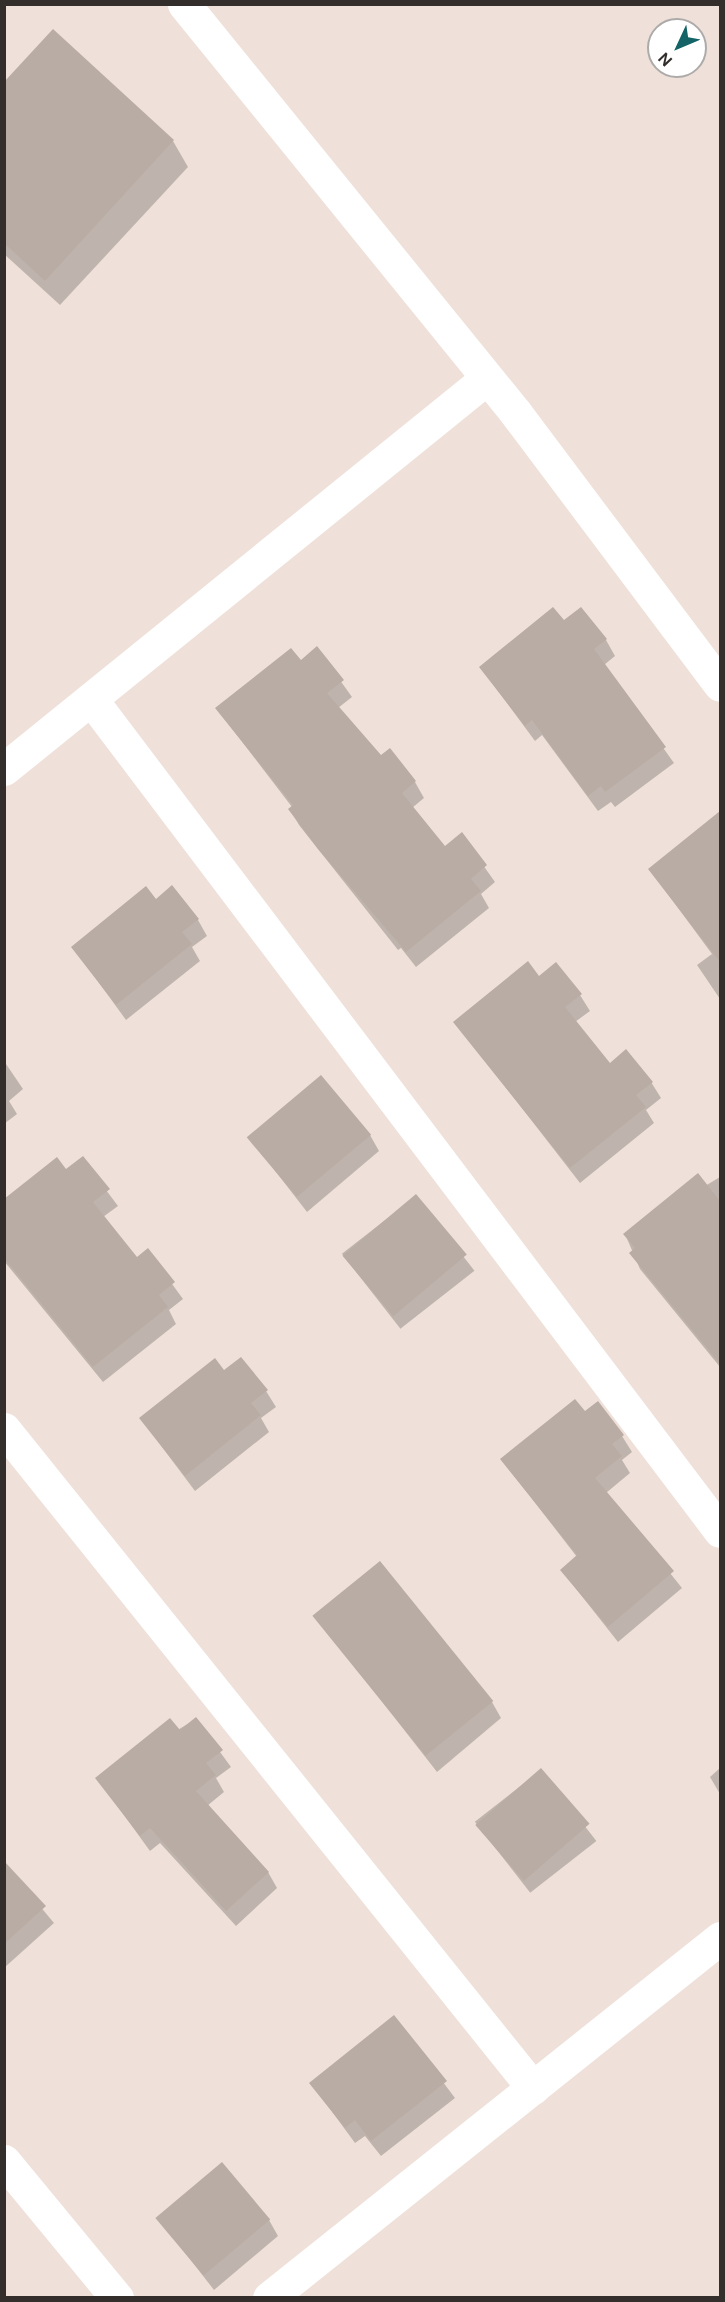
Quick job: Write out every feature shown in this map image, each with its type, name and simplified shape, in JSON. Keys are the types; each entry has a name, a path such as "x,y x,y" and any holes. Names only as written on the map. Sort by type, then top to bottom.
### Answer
{"street":[{"path":"184,4 487,378 720,685"},
{"path":"4,770 487,378"},
{"path":"91,699 720,1531"},
{"path":"4,1430 532,2088"},
{"path":"269,2298 720,1938"},
{"path":"4,2161 117,2298"}],"building":[{"path":"53,29 174,140 45,281 4,243 4,82"},
{"path":"553,607 564,620 581,607 607,639 594,649 666,747 605,792 601,786 588,796 532,720 525,726 479,667"},
{"path":"317,646 344,680 327,693 381,755 390,748 416,781 402,793 445,846 462,832 487,865 471,879 481,891 406,952 318,849 288,809 293,805 215,708 291,648 301,660"},
{"path":"720,811 720,962 648,869"},
{"path":"172,885 199,919 182,932 192,944 116,1005 71,947 146,886 156,899"},
{"path":"528,961 539,976 556,962 582,994 565,1007 610,1063 626,1049 653,1082 636,1095 646,1107 570,1168 453,1022"},
{"path":"321,1075 371,1135 297,1197 247,1137"},
{"path":"83,1156 110,1189 93,1202 137,1257 148,1248 175,1282 159,1295 168,1307 93,1367 4,1258 4,1199 57,1157 66,1169"},
{"path":"698,1173 720,1201 720,1364 629,1253 635,1248 623,1234"},
{"path":"416,1194 467,1255 393,1316 342,1256"},
{"path":"241,1357 268,1390 251,1403 261,1415 185,1476 139,1418 215,1358 224,1370"},
{"path":"575,1399 585,1411 598,1401 624,1435 612,1444 622,1456 595,1478 674,1571 608,1627 560,1570 577,1555 500,1459"},
{"path":"380,1561 493,1701 426,1756 312,1616"},
{"path":"196,1717 223,1750 206,1763 216,1775 196,1791 269,1872 226,1911 150,1828 140,1836 95,1778 170,1718 180,1730"},
{"path":"541,1768 590,1824 524,1881 475,1825"},
{"path":"4,1861 46,1906 4,1944"},
{"path":"394,2015 447,2081 371,2141 355,2120 345,2128 309,2083"},
{"path":"222,2162 270,2219 204,2275 155,2218"}]}
